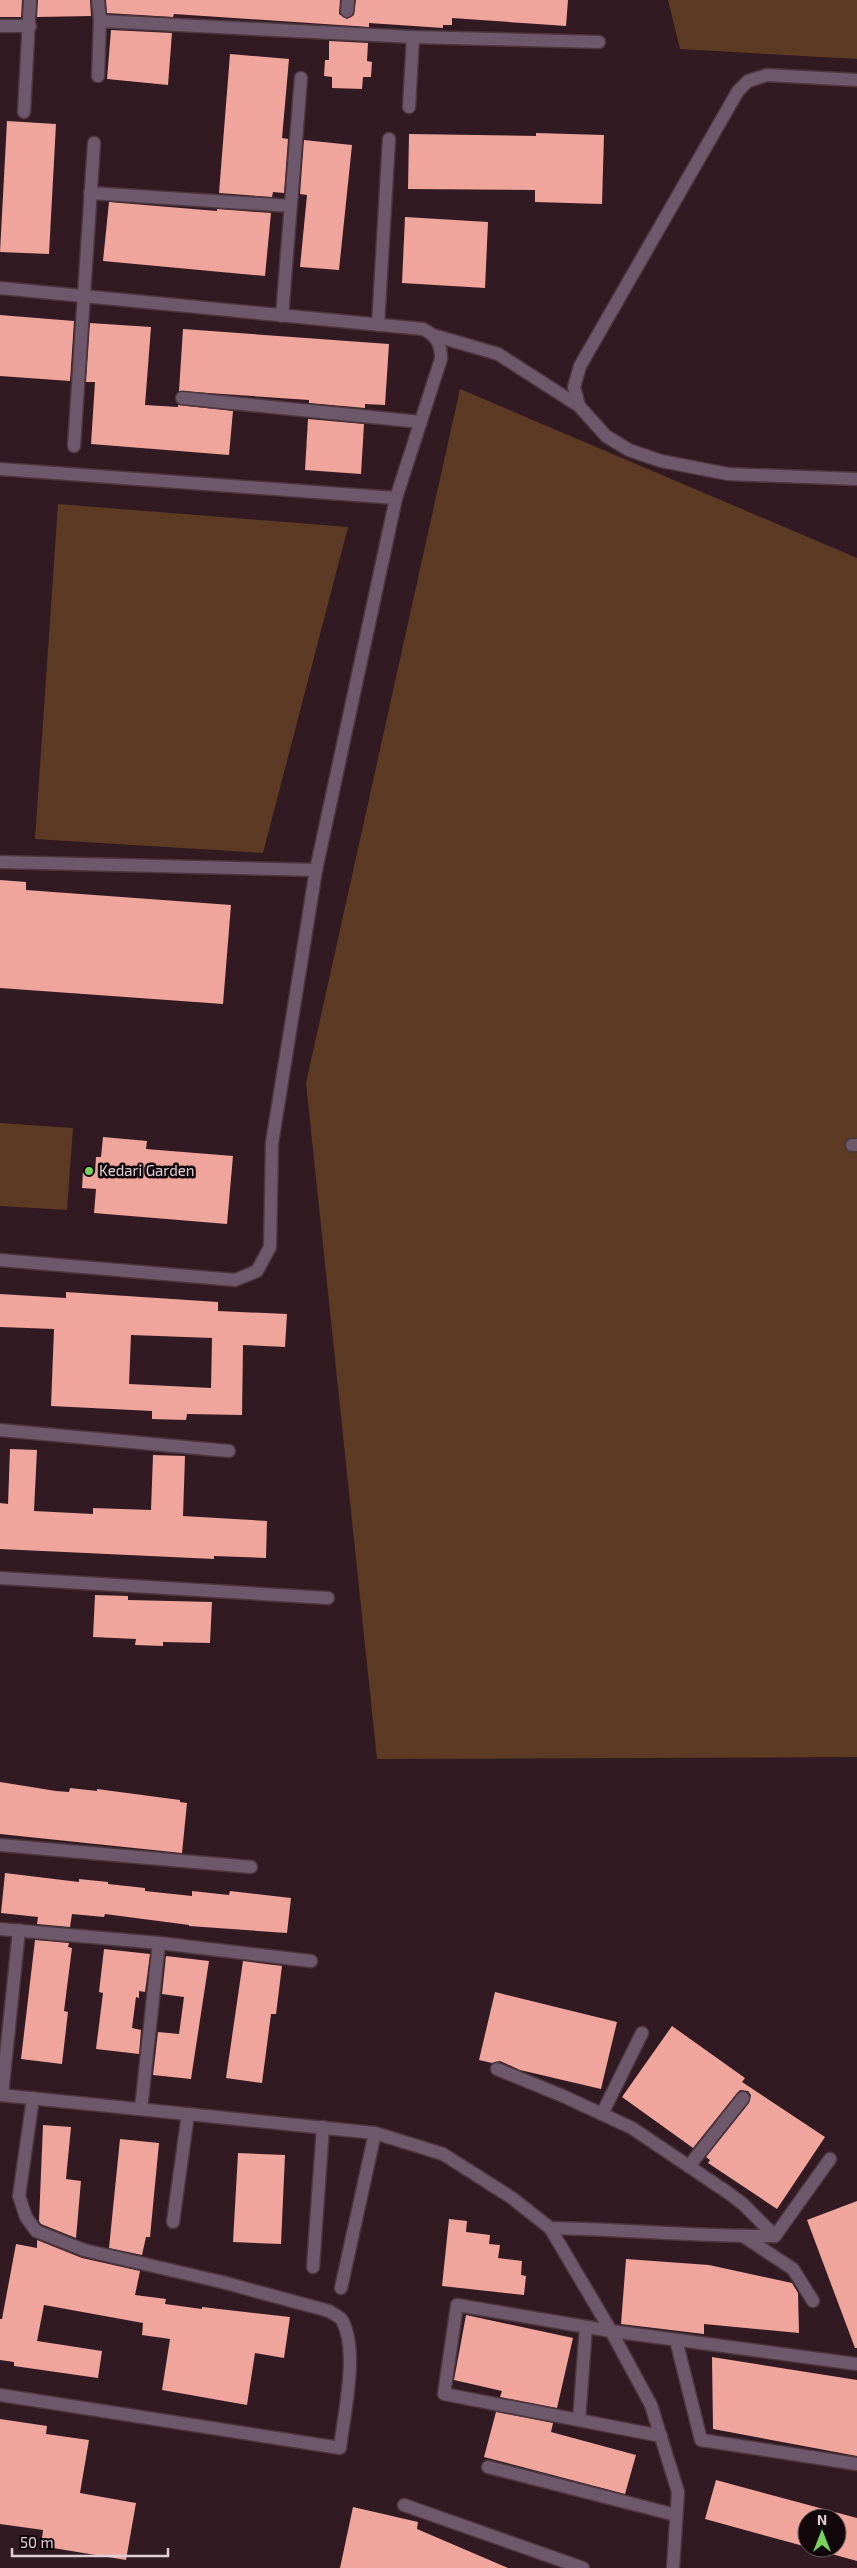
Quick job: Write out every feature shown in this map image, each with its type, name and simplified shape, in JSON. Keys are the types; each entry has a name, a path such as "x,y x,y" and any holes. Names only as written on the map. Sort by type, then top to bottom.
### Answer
{"street":[{"path":"24,112 30,0"},
{"path":"98,0 100,21 98,76"},
{"path":"100,21 413,37 599,42"},
{"path":"0,26 30,26"},
{"path":"409,107 413,37"},
{"path":"579,406 574,387 580,366 738,91 748,81 767,75 857,80"},
{"path":"282,316 301,78"},
{"path":"378,325 389,139"},
{"path":"74,446 94,143"},
{"path":"90,193 291,206"},
{"path":"0,288 423,329 433,334 498,354 579,406 606,436 629,450 661,461 728,474 857,479"},
{"path":"0,1260 234,1280 257,1271 270,1247 272,1143 316,870 396,498 441,359 441,347 433,334"},
{"path":"182,398 421,422"},
{"path":"0,469 396,498"},
{"path":"0,862 316,870"},
{"path":"0,1430 229,1451"},
{"path":"0,1578 328,1598"},
{"path":"0,1845 251,1867"},
{"path":"0,1929 160,1943 311,1961"},
{"path":"19,1930 1,2095 375,2133 443,2154 512,2198 550,2228 611,2331 651,2405 678,2492 673,2568"},
{"path":"141,2109 160,1943"},
{"path":"602,2114 642,2033"},
{"path":"497,2069 632,2128 743,2204 775,2236"},
{"path":"0,2395 76,2409 340,2448 346,2399 350,2361 348,2334 341,2318 329,2311 222,2282 84,2250 36,2231 26,2217 20,2196 33,2098"},
{"path":"689,2166 743,2098"},
{"path":"173,2222 188,2114"},
{"path":"313,2267 323,2127"},
{"path":"341,2288 375,2133"},
{"path":"775,2236 830,2159"},
{"path":"550,2228 620,2228 743,2236 775,2236"},
{"path":"743,2236 793,2269 814,2301"},
{"path":"661,2436 444,2394 456,2305 611,2331 857,2364"},
{"path":"579,2420 586,2327"},
{"path":"676,2340 701,2440 857,2464"},
{"path":"488,2467 676,2515"},
{"path":"404,2505 583,2568"}],"shaded area":[{"path":"668,0 857,0 857,59 680,49"},
{"path":"460,389 857,558 857,1757 377,1759 306,1083"},
{"path":"58,504 348,527 263,853 35,839"},
{"path":"0,1123 73,1128 67,1210 0,1206"}],"building":[{"path":"0,0 22,0 21,17 0,17"},
{"path":"38,0 90,0 91,16 37,17"},
{"path":"106,0 340,0 339,14 347,19 354,15 356,0 568,0 566,26 452,18 452,25 443,25 443,28 369,23 369,27 174,14 173,17 107,13"},
{"path":"111,30 172,33 168,85 107,79"},
{"path":"329,41 368,43 367,61 372,62 371,77 363,77 362,89 332,88 332,77 324,76 325,60 329,60"},
{"path":"230,54 289,59 282,138 288,139 284,193 273,192 272,197 219,193"},
{"path":"7,121 56,124 49,254 0,252"},
{"path":"536,133 604,135 602,204 535,202 535,190 408,189 409,134 536,136"},
{"path":"304,140 352,145 339,270 300,267 307,195 300,194"},
{"path":"109,202 217,211 217,209 271,213 265,276 103,261"},
{"path":"405,217 488,222 485,288 402,283"},
{"path":"0,315 74,321 70,381 0,376"},
{"path":"90,323 151,327 145,405 178,407 178,405 233,411 229,455 91,444 95,382 86,382"},
{"path":"183,329 389,344 385,405 365,404 365,408 309,403 309,400 179,391"},
{"path":"308,419 364,424 361,474 305,470"},
{"path":"0,880 26,882 26,890 231,905 223,1004 0,988"},
{"path":"103,1137 147,1141 146,1149 233,1156 227,1224 94,1213 96,1189 82,1188 83,1172 95,1173 96,1157 101,1157"},
{"path":"66,1292 218,1302 218,1311 287,1314 285,1347 243,1345 242,1415 187,1414 186,1420 152,1419 152,1411 51,1406 54,1329 0,1327 0,1294 66,1298","holes":["131,1335 212,1338 211,1388 129,1384"]},
{"path":"10,1449 37,1450 34,1511 93,1514 93,1508 151,1510 153,1455 185,1456 183,1516 267,1521 266,1558 214,1556 214,1559 0,1549 0,1503 8,1504"},
{"path":"95,1595 128,1596 128,1600 212,1602 210,1643 163,1642 163,1646 135,1645 136,1639 93,1637"},
{"path":"0,1782 56,1791 69,1792 70,1788 97,1791 97,1789 180,1800 180,1802 187,1803 182,1853 0,1834"},
{"path":"5,1873 79,1882 79,1879 108,1882 108,1884 145,1888 145,1891 192,1896 192,1891 229,1895 230,1891 291,1898 287,1933 189,1926 105,1914 104,1917 72,1914 70,1927 37,1924 38,1917 1,1913"},
{"path":"35,1940 69,1943 68,1947 72,1948 64,2011 68,2012 62,2064 21,2059"},
{"path":"104,1949 150,1954 145,1992 139,1991 139,1998 136,1997 132,2028 141,2030 139,2054 96,2049 103,1993 99,1992"},
{"path":"166,1956 209,1961 191,2079 153,2075 158,2032 179,2034 184,1997 162,1994"},
{"path":"243,1961 282,1966 276,2014 271,2014 262,2083 226,2078"},
{"path":"495,1992 617,2022 601,2089 520,2070 500,2061 492,2063 479,2060"},
{"path":"672,2026 745,2078 742,2082 825,2137 777,2209 708,2163 710,2160 706,2157 749,2103 751,2095 748,2091 740,2090 737,2093 693,2148 622,2097"},
{"path":"43,2125 71,2127 66,2179 81,2181 76,2238 41,2224 39,2221"},
{"path":"120,2139 159,2143 150,2237 146,2237 142,2255 109,2248"},
{"path":"238,2153 285,2155 281,2244 233,2242"},
{"path":"857,2201 857,2348 855,2348 807,2220"},
{"path":"449,2219 467,2221 466,2232 490,2235 489,2244 500,2245 498,2258 522,2261 521,2275 526,2276 524,2295 442,2286"},
{"path":"37,2240 82,2258 140,2271 135,2295 166,2299 165,2304 290,2317 284,2358 255,2353 247,2405 162,2390 170,2339 142,2335 143,2323 44,2305 37,2341 102,2351 98,2378 14,2366 14,2362 0,2360 0,2319 2,2319 16,2244 37,2248"},
{"path":"626,2259 709,2265 792,2283 798,2293 799,2333 704,2324 704,2334 621,2324"},
{"path":"466,2315 573,2338 557,2408 500,2397 502,2391 454,2380"},
{"path":"712,2357 857,2380 857,2456 713,2429"},
{"path":"496,2412 553,2423 551,2432 636,2455 625,2494 484,2457"},
{"path":"0,2419 47,2426 46,2434 89,2440 80,2493 136,2503 126,2560 41,2546 43,2530 0,2524"},
{"path":"716,2480 820,2508 797,2508 797,2544 705,2519"},
{"path":"353,2507 418,2522 417,2529 508,2568 340,2568"},
{"path":"847,2515 857,2518 857,2561 846,2558"}],"place":[{"name":"Kedari Garden","path":"89,1171"}]}
